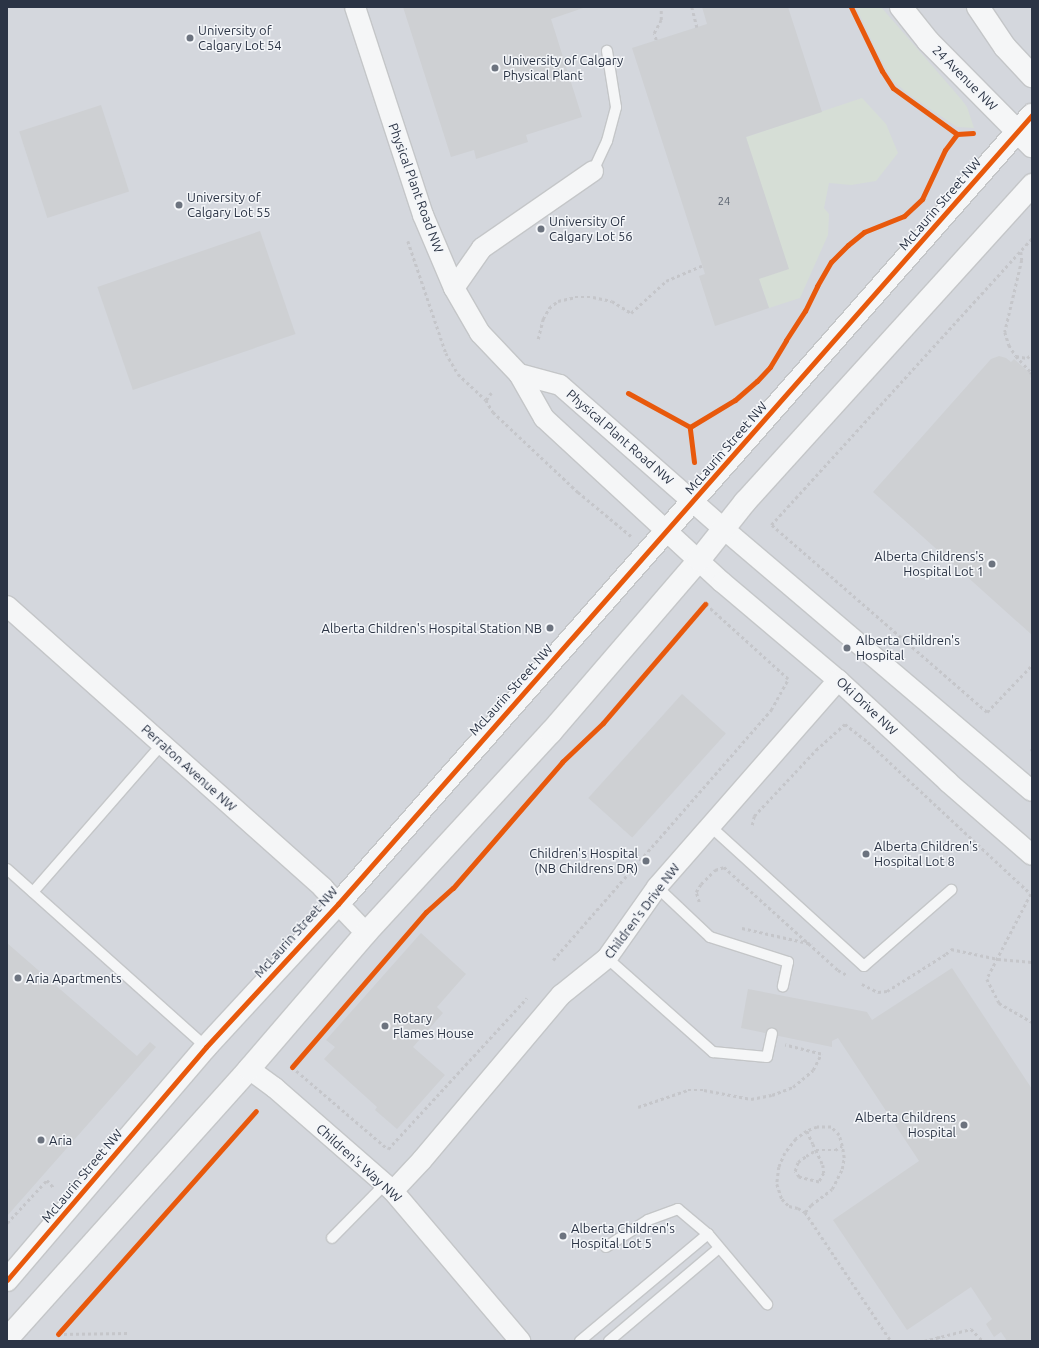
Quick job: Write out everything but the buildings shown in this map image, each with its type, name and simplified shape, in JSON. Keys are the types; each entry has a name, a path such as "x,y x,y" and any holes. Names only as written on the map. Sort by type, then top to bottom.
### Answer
{"street":[{"name":"Physical Plant Road NW","path":"355,7 423,215 454,288 480,333 519,374 544,418 667,531"},
{"name":"24 Avenue NW","path":"901,7 928,41 1027,131"},
{"path":"978,7 1005,47 1032,76"},
{"name":"McLaurin Street NW","path":"7,1280 206,1047 338,904 667,531 1027,131"},
{"path":"454,288 482,248 593,171"},
{"path":"10,1337 249,1069 366,933 551,732 699,560 756,490 1032,185"},
{"name":"Physical Plant Road NW","path":"519,374 560,385 724,529"},
{"path":"724,529 1032,791"},
{"name":"Oki Drive NW","path":"667,531 838,680 948,782 1032,855"},
{"name":"Perraton Avenue NW","path":"7,606 323,888 366,933"},
{"name":"Children's Drive NW","path":"389,1188 422,1160 561,995 607,958 657,887 838,680"},
{"name":"Children's Way NW","path":"249,1069 275,1088 389,1188 520,1341"}],"lane":[{"path":"593,171 607,141 616,107 607,51"},
{"path":"33,892 162,744"},
{"path":"710,826 864,966 951,890"},
{"path":"7,869 206,1047"},
{"path":"657,887 710,937 788,962 783,986"},
{"path":"607,958 713,1052 767,1057 771,1038"},
{"path":"332,1238 389,1188"},
{"path":"606,1247 648,1220 678,1209 708,1234 767,1304"},
{"path":"580,1341 708,1234"},
{"path":"609,1341 719,1248"}],"path":[{"path":"656,40 654,33 661,20 661,7"},
{"path":"692,7 697,26"},
{"path":"1032,239 772,525 987,712 1032,665"},
{"path":"1020,252 1022,260 1005,332 1009,345 1016,356 1031,372 1031,374"},
{"path":"538,339 543,319 549,308 558,301 575,297 593,297 612,301 630,313 666,281 702,266"},
{"path":"1016,356 1027,358 1032,354"},
{"path":"486,400 492,393"},
{"path":"553,960 771,710 788,679 705,604 700,610"},
{"path":"752,825 754,816 816,750 845,724 868,742 1032,894 987,979 999,1003 1032,1022"},
{"path":"703,906 698,901 696,892 709,875 715,870 724,867 812,944 838,970 851,978"},
{"path":"739,927 812,944"},
{"path":"858,981 878,992 887,991 946,954 951,949 998,959 1032,962"},
{"path":"298,1061 292,1067 388,1149 531,994"},
{"path":"638,1106 688,1090 704,1090 751,1099 772,1095 793,1086 813,1070 821,1054 771,1038"},
{"path":"805,1212 811,1205 832,1189 842,1168 844,1158 842,1146 839,1135 831,1127 817,1127 808,1130 796,1139 785,1153 779,1167 777,1184 782,1199 789,1206 798,1208 805,1212 891,1341"},
{"path":"808,1130 816,1150 823,1165 824,1173 819,1182 799,1177 795,1171 798,1162 816,1150 835,1150 842,1146"},
{"path":"7,1223 47,1180 55,1189"},
{"path":"58,1334 63,1328"},
{"path":"924,1341 971,1329 982,1341"},
{"path":"58,1334 130,1333"},
{"path":"939,1336 940,1341"}],"shaded area":[{"path":"7,7 1032,7 1032,1341 7,1341"},
{"path":"856,7 881,7 961,99 967,107 974,128 957,127 911,96 893,81 879,56"},
{"path":"862,98 886,124 898,153 876,181 851,185 829,183 824,208 829,214 828,235 800,298 769,308 759,279 746,137"}],"cycle path":[{"path":"851,7 882,71 893,88 957,134 973,133"},
{"path":"7,1280 206,1047 338,904 1032,115"},
{"path":"694,462 690,427 735,400 757,381 770,367 805,311 831,262 864,232 904,216 922,199 945,150 957,134"},
{"path":"628,393 690,427"},
{"path":"292,1067 426,912 453,888 562,762 603,723 705,604"},
{"path":"58,1334 256,1111"}],"place":[{"name":"University of Calgary Lot 54","path":"190,38"},
{"name":"University of Calgary Physical Plant","path":"495,68"},
{"name":"University of Calgary Lot 55","path":"179,205"},
{"name":"University Of Calgary Lot 56","path":"541,229"},
{"name":"Alberta Childrens's Hospital Lot 1","path":"992,564"},
{"name":"Alberta Children's Hospital Station NB","path":"550,628"},
{"name":"Alberta Children's Hospital","path":"847,648"},
{"name":"Alberta Children's Hospital Lot 8","path":"866,854"},
{"name":"Children's Hospital (NB Childrens DR)","path":"646,861"},
{"name":"Aria Apartments","path":"18,978"},
{"name":"Rotary Flames House","path":"385,1026"},
{"name":"Alberta Childrens Hospital","path":"964,1125"},
{"name":"Aria","path":"41,1140"},
{"name":"Alberta Children's Hospital Lot 5","path":"563,1236"}]}
